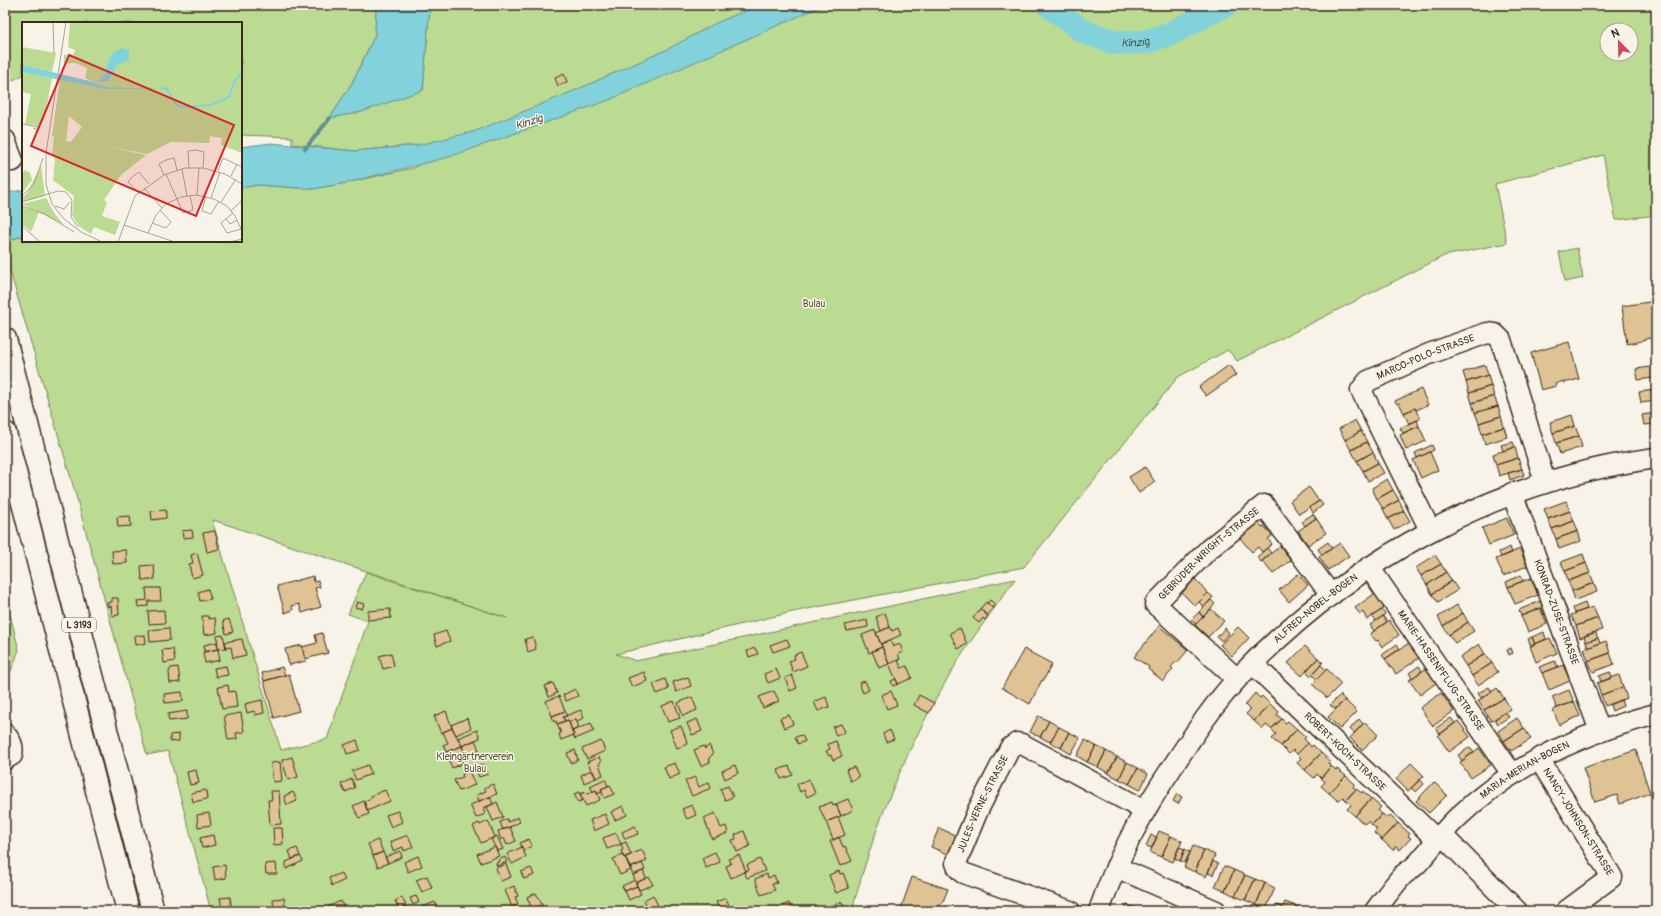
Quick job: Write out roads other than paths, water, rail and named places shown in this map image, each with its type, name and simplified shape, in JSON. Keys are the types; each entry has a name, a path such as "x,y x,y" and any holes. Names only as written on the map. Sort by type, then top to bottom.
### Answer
{"highway":[{"name":"L 3193","path":"5,339 153,911"},
{"name":"L 3193","path":"5,434 128,911"}],"street":[{"path":"5,140 13,161"},
{"name":"MARCO-POLO-STRASSE","path":"1430,530 1361,390 1368,381 1429,354 1487,333 1495,334 1501,340 1545,482"},
{"name":"ALFRED-NOBEL-BOGEN","path":"1098,911 1116,867 1144,810 1203,722 1237,679 1279,638 1331,595 1398,548 1430,530 1512,493 1545,482 1604,467 1656,458"},
{"name":"KONRAD-ZUSE-STRASSE","path":"1512,493 1600,731"},
{"name":"GEBRÜDER-WRIGHT-STRASSE","path":"1237,679 1155,604 1209,549 1264,505 1331,595"},
{"name":"MARIE-HASSENPFLUG-STRASSE","path":"1369,567 1512,774"},
{"name":"ROBERT-KOCH-STRASSE","path":"1253,664 1438,837"},
{"name":"MARIA-MERIAN-BOGEN","path":"1375,911 1403,876 1417,864 1438,837 1469,807 1512,774 1539,759 1600,731 1618,724 1656,714"},
{"path":"5,734 11,742 13,748 12,755 5,759"},
{"name":"JULES-VERNE-STRASSE","path":"1070,911 963,873 958,868 956,863 978,810 1010,748 1017,743 1022,744 1144,810"},
{"name":"NANCY-JOHNSON-STRASSE","path":"1539,759 1612,877 1566,911"},
{"path":"1438,837 1517,911"},
{"name":"MARIA-MERIAN-BOGEN","path":"1392,911 1410,886 1415,876 1417,864"},
{"path":"1116,867 1216,911"}],"water":[{"path":"376,5 430,5 423,90 362,112 330,118 352,83 375,35"},
{"path":"759,5 824,5 609,100 449,157 346,183 313,189 258,185 242,188 242,147 271,143 355,151 418,145 473,132 569,93 668,49 716,23"},
{"path":"22,190 22,236 5,241 5,193"}],"waterway":[{"name":"Kinzig","path":"1048,5 1084,32 1117,43 1144,42 1170,34 1225,5"},
{"path":"305,149 330,118"}],"park label":[{"name":"Bulau","path":"814,304"},
{"name":"Kleingärtnerverein Bulau","path":"475,762"}]}
